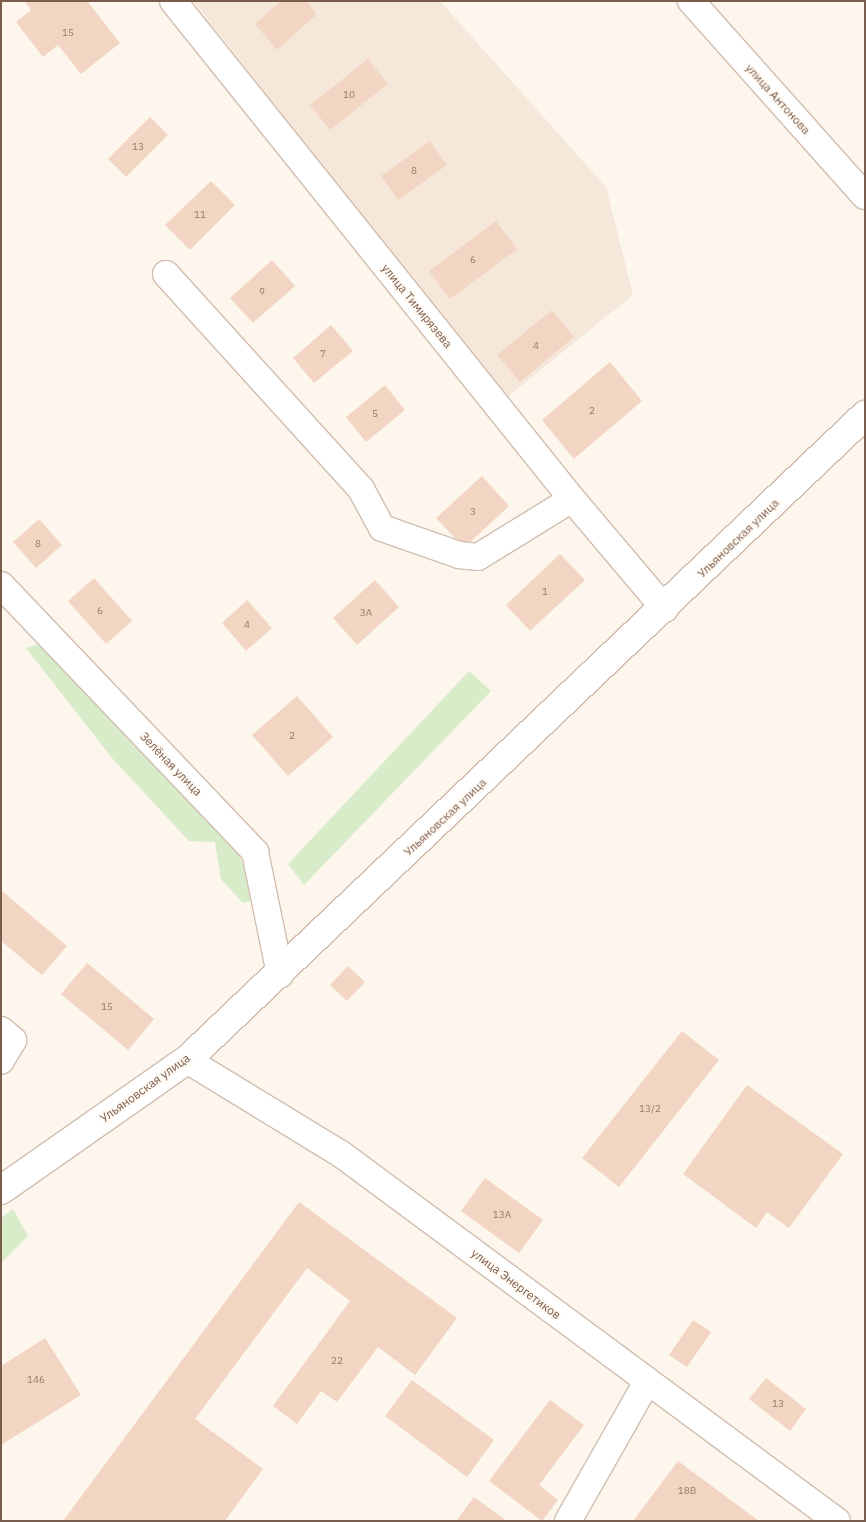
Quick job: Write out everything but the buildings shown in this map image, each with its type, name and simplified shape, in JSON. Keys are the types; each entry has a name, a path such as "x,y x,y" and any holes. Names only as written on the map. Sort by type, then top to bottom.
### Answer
{"main road":[{"name":"Ульяновская улица","path":"1,1190 187,1060 665,609 865,415"}],"street":[{"name":"улица Тимирязева","path":"173,1 572,499 665,609"},
{"name":"улица Антонова","path":"690,1 865,196"},
{"path":"166,274 362,489 382,528 459,555 478,557 572,499"},
{"name":"Зелёная улица","path":"1,585 255,852 280,974"},
{"path":"1,1030 13,1040 1,1061"},
{"name":"улица Энергетиков","path":"187,1060 341,1154 837,1521"},
{"path":"568,1521 647,1382"}],"shaded area":[{"path":"193,1 440,1 606,187 633,295 505,399"}],"green space":[{"path":"44,642 236,846 256,900 243,903 221,879 215,842 189,841 112,758 26,648"},
{"path":"469,671 491,691 304,885 288,864"},
{"path":"13,1209 28,1236 1,1263 1,1218"}]}
